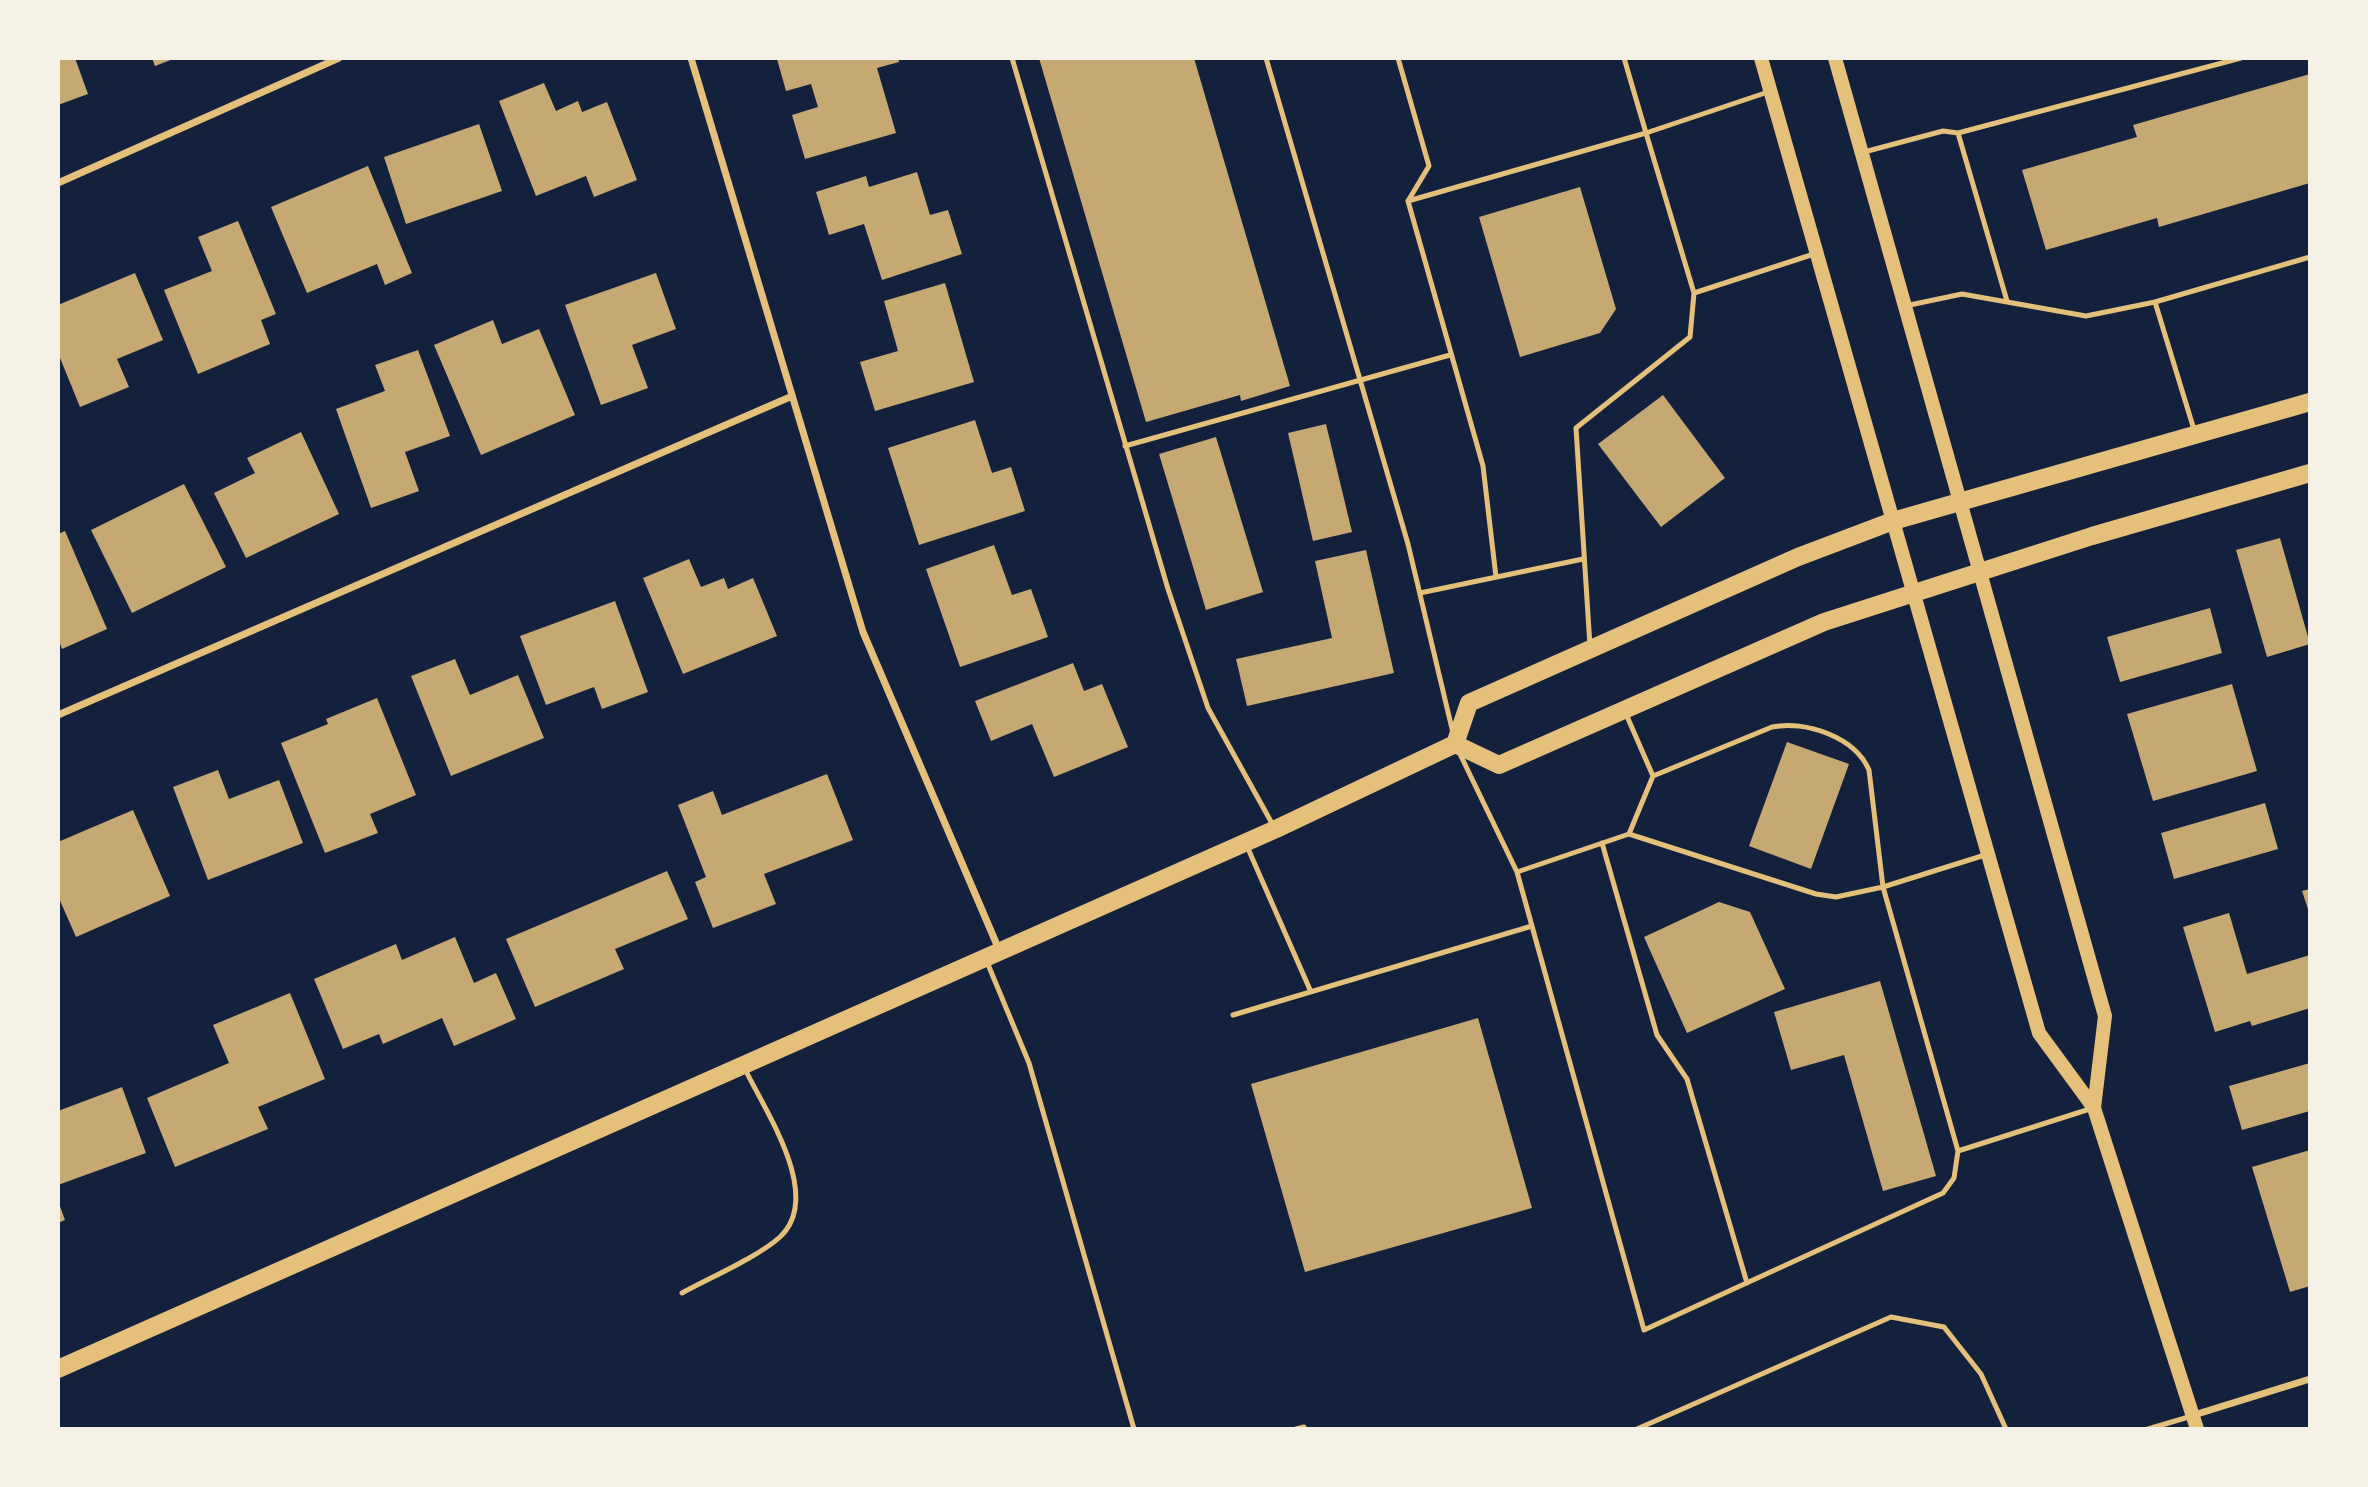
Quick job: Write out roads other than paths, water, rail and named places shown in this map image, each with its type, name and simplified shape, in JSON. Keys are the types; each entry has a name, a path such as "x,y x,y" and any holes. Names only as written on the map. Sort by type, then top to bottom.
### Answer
{"main road":[{"path":"1761,58 2039,1033 2094,1108 2195,1422"},
{"path":"1835,58 2105,1016 2094,1108"},
{"path":"58,1368 1246,843 1455,744 1469,703 1798,557 1893,521 2310,402"},
{"path":"1455,744 1499,765 1824,622 1913,591 2310,473"}],"street":[{"path":"58,183 340,58"},
{"path":"691,58 790,397 863,632 993,956"},
{"path":"58,715 790,397"},
{"path":"2195,1422 2310,1379"}],"lane":[{"path":"1012,58 1125,446 1208,708 1276,829"},
{"path":"1266,58 1362,381 1420,593 1455,744 1517,873 1644,1330 1943,1193 1954,1178 1958,1151 1883,887 1868,770 1863,755 1851,746 1807,726 1788,723 1772,727 1653,776 1629,834"},
{"path":"1398,58 1429,166 1408,201 1483,466 1496,577"},
{"path":"1590,650 1576,428 1690,337 1693,293 1624,58"},
{"path":"1861,152 1943,131 1958,133 2241,58"},
{"path":"1408,201 1646,133 1771,90"},
{"path":"1958,133 2007,301"},
{"path":"1693,293 1816,253"},
{"path":"1905,306 1962,294 2086,316 2154,302 2310,257"},
{"path":"2154,302 2196,434"},
{"path":"1125,446 1450,355"},
{"path":"1420,593 1583,559"},
{"path":"1625,711 1653,776"},
{"path":"1517,873 1629,834 1816,894 1836,897 1883,887 1988,854"},
{"path":"1246,843 1311,992"},
{"path":"1602,843 1657,1035 1687,1079 1747,1283"},
{"path":"1233,1015 1532,926"},
{"path":"993,956 1029,1063 1134,1429"},
{"path":"681,1293 780,1237 796,1208 793,1170 744,1066"},
{"path":"1958,1151 2094,1108"},
{"path":"1637,1429 1891,1317 1944,1327 1981,1374 2006,1429"},
{"path":"2148,1429 2195,1422"},
{"path":"1296,1429 1304,1427"}]}
